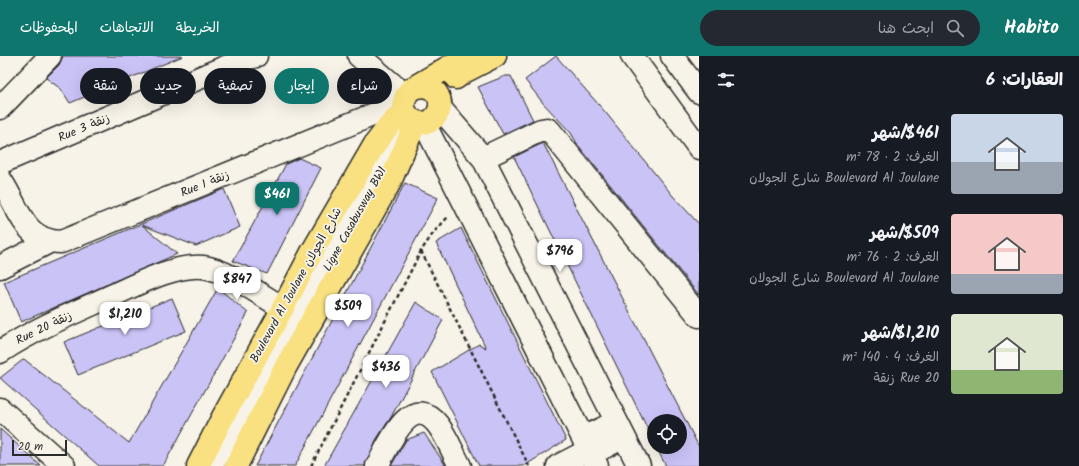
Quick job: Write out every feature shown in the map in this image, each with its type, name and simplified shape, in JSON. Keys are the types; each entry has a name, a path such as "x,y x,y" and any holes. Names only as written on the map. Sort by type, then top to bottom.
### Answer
{"main road":[{"path":"411,110 467,56"},
{"path":"411,110 433,120 439,101 464,72 495,56"},
{"path":"236,466 286,366 390,182 419,86 428,87 439,101"},
{"name":"Boulevard Al Joulane شارع الجولان","path":"198,466 312,252 375,144 388,127 411,110"}],"street":[{"path":"0,108 50,56"},
{"name":"Rue 3 زنقة","path":"0,163 219,62 256,56"},
{"path":"359,56 411,110 465,204 590,452"},
{"path":"632,56 699,148"},
{"path":"672,56 699,92"},
{"path":"439,101 483,158 639,466"},
{"name":"Rue 1 زنقة","path":"49,242 61,242 76,237 411,110"},
{"name":"Ligne Casabusway BW1","path":"212,466 371,174 411,110"},
{"name":"Ligne Casabusway BW1","path":"218,466 368,194 411,110"},
{"path":"483,158 541,130 547,129 550,131 699,316"},
{"path":"0,179 10,193 28,230 39,238 49,242"},
{"path":"0,268 49,242"},
{"name":"Rue 20 زنقة","path":"0,352 48,325 163,273 202,267 225,274 283,308"},
{"path":"0,409 64,466"},
{"path":"377,466 400,424 407,418 416,415 430,418 439,426 460,466"},
{"path":"558,466 590,452 620,430"}],"path":[{"path":"311,466 421,251 434,232 449,216 465,204"},
{"path":"421,251 529,466"}],"building":[{"path":"63,56 183,56 154,68 140,68 140,74 132,77 132,68 80,68 80,99 70,103 61,89 46,78 59,65"},
{"path":"556,56 606,113 673,196 699,224 699,295 578,145 571,133 543,103 525,80"},
{"path":"505,76 511,76 533,120 503,134 478,87"},
{"path":"543,143 682,414 647,414 647,428 514,157"},
{"path":"299,158 321,168 267,274 233,261 286,164"},
{"path":"405,183 438,198 295,466 255,466"},
{"path":"224,189 240,227 196,246 142,225 177,254 21,322 4,282"},
{"path":"461,228 566,440 524,466 479,466 432,372 479,344 486,348 436,243"},
{"path":"218,288 248,313 163,466 99,466 0,378 24,359 129,443"},
{"path":"172,298 186,331 78,375 64,342"},
{"path":"416,302 443,320 390,419 376,440 365,466 324,466"},
{"path":"687,424 699,447 699,466 666,466 660,454 687,454"},
{"path":"0,429 41,466 0,466"},
{"path":"424,433 446,466 391,466 406,440"}]}
